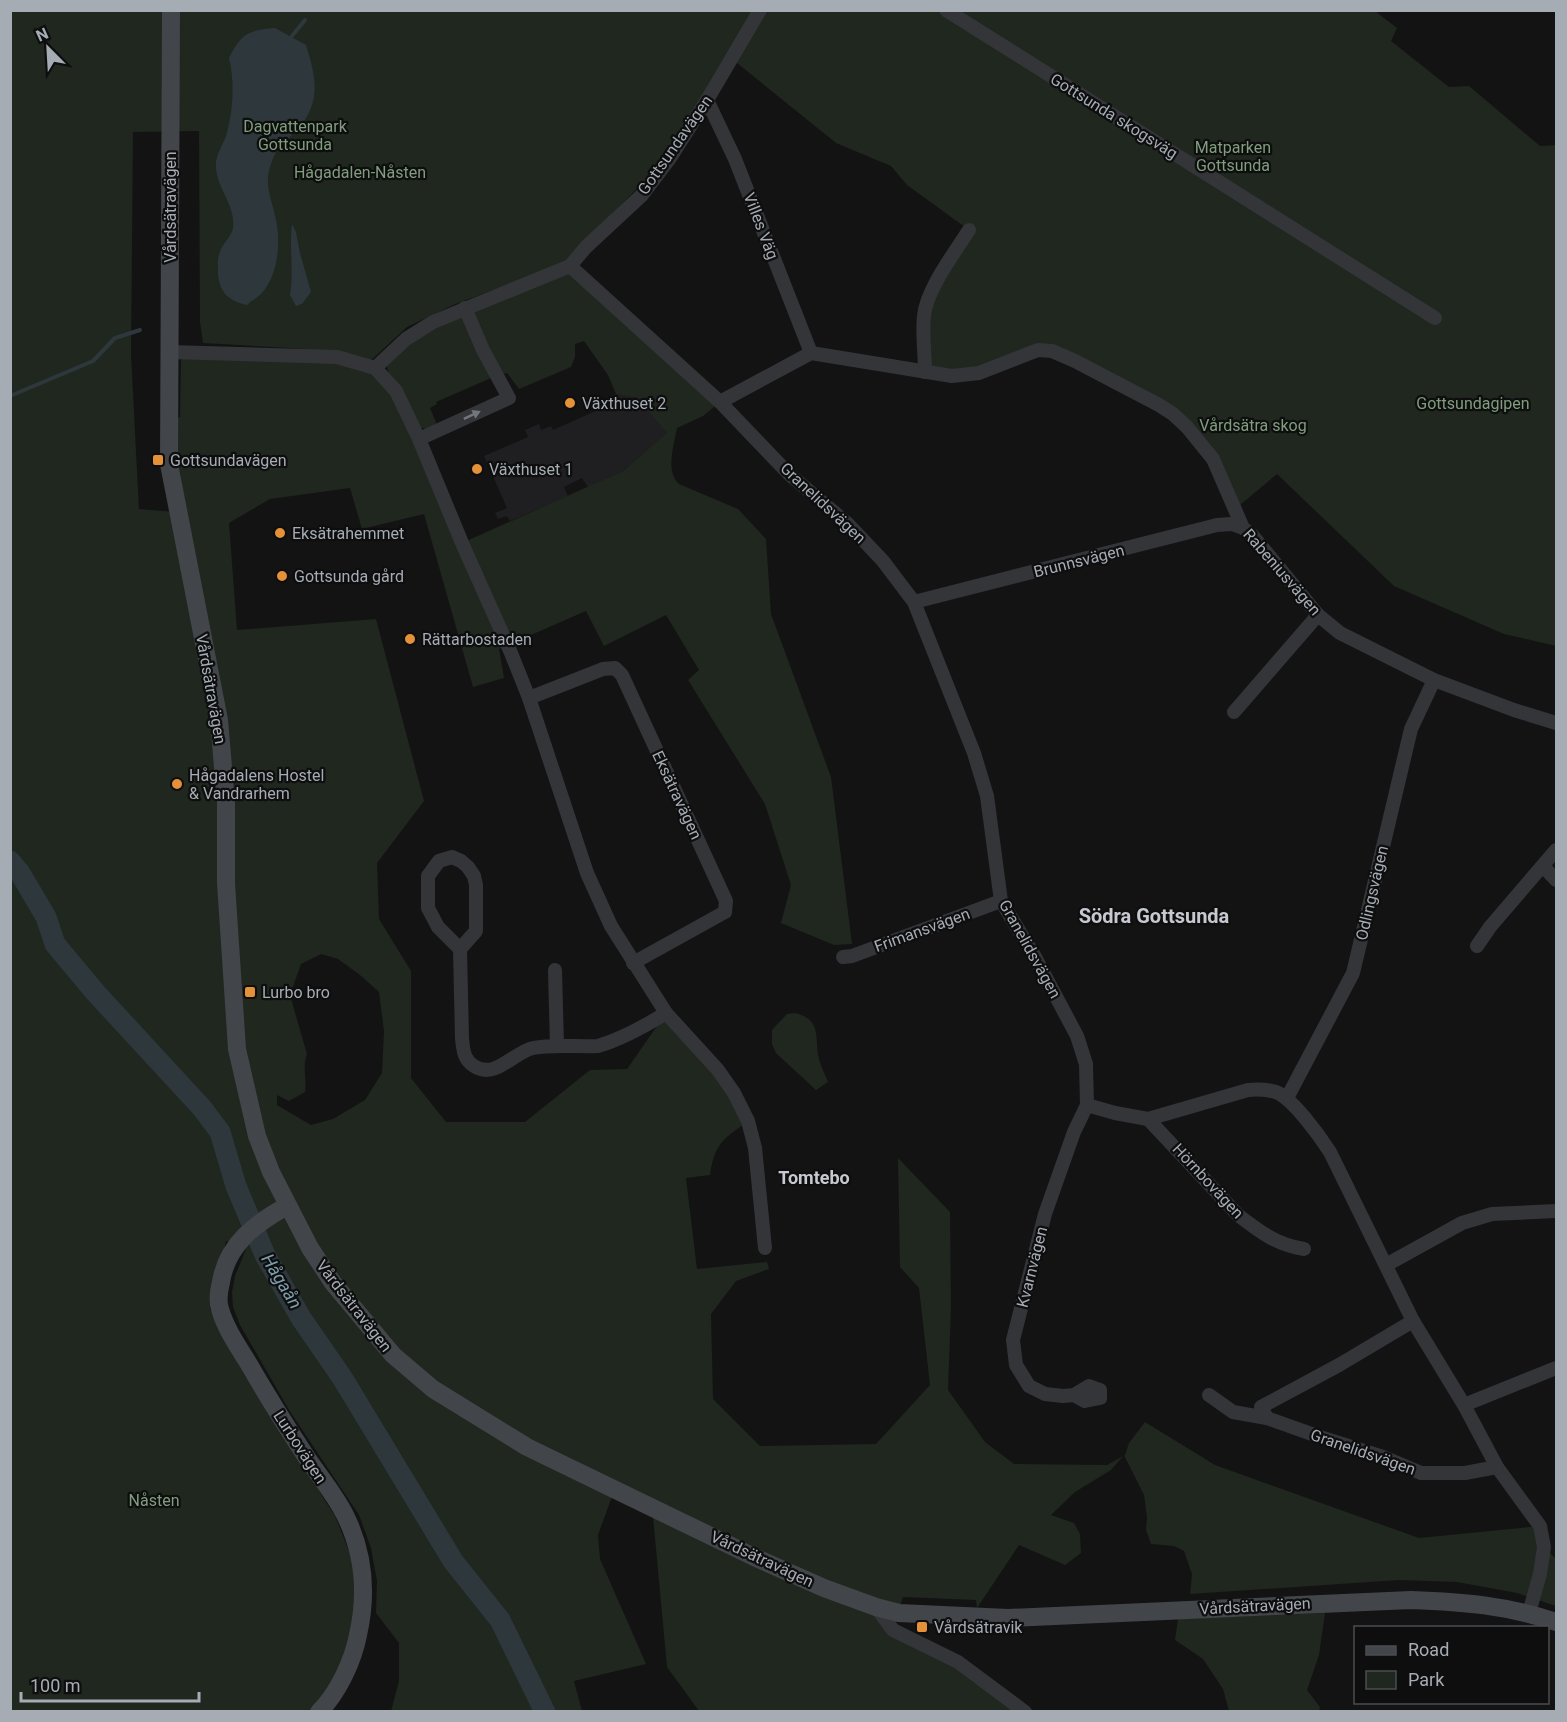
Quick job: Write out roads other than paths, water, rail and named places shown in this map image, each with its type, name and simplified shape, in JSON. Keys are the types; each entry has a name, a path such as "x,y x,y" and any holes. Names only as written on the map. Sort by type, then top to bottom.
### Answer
{"street":[{"name":"Vårdsätravägen","path":"171,10 169,465 219,720 226,802 226,883 237,1049 257,1136 287,1206 310,1248 340,1291 393,1355 433,1389 527,1447 614,1487 754,1557 824,1588 899,1613 1008,1618 1411,1600 1469,1602 1529,1613 1557,1622"},
{"name":"Gottsundavägen","path":"375,368 406,339 433,322 570,266 586,247 642,195 670,158 760,10"},
{"name":"Gottsunda skogsväg","path":"946,10 1435,318"},
{"name":"Villes Väg","path":"707,100 735,159 811,353"},
{"path":"926,372 924,316 926,303 943,270 969,230"},
{"name":"Granelidsvägen","path":"570,266 720,402 789,474 848,524 883,561 914,602 974,753 987,796 1001,901 1035,957 1077,1036 1086,1064 1087,1105"},
{"path":"419,439 509,398 483,350 465,308"},
{"name":"Rabeniusvägen","path":"811,353 952,376 979,373 1038,350 1052,351 1075,361 1159,405 1187,427 1213,459 1243,528 1252,535 1318,615 1340,633 1434,680 1514,710 1557,723"},
{"path":"170,352 337,357 375,368 396,391 419,439 529,698 587,873 611,926 666,1013 718,1070 734,1092 748,1121 755,1148 765,1248"},
{"path":"720,402 811,353"},
{"name":"Brunnsvägen","path":"914,602 1217,525 1232,524 1243,528"},
{"path":"1234,712 1318,615"},
{"name":"Eksätravägen","path":"529,698 603,669 615,668 622,675 726,901 725,912 633,963"},
{"name":"Odlingsvägen","path":"1287,1098 1353,973 1408,740 1434,680"},
{"path":"1477,946 1490,927 1557,850"},
{"path":"460,949 438,927 428,908 428,876 439,861 452,857 468,867 474,876 476,885 476,931 460,949 463,1051 468,1062 480,1070 505,1064 522,1051 543,1046 598,1046 640,1029 666,1013"},
{"path":"1543,866 1557,880"},
{"name":"Frimansvägen","path":"843,957 852,956 1001,901"},
{"path":"555,970 557,1046"},
{"path":"1087,1105 1148,1119 1248,1089 1275,1092 1287,1098 1318,1134 1329,1152 1413,1321 1464,1405 1497,1467 1540,1526 1544,1547 1540,1574 1529,1613"},
{"name":"Kvarnvägen","path":"1074,1395 1045,1394 1029,1386 1016,1365 1013,1340 1045,1214 1074,1132 1087,1105"},
{"name":"Hörnbovägen","path":"1148,1119 1238,1215 1254,1228 1285,1246 1304,1249"},
{"name":"Lurbovägen","path":"287,1206 265,1218 241,1238 226,1261 221,1277 219,1308 226,1326 276,1411 345,1515 357,1549 364,1582 363,1614 356,1649 342,1678 319,1712"},
{"path":"1386,1264 1462,1223 1492,1214 1557,1211"},
{"path":"1267,1418 1261,1407 1339,1365 1413,1321"},
{"path":"1464,1405 1557,1368"},
{"name":"Granelidsvägen","path":"1209,1395 1233,1412 1267,1418 1383,1457 1421,1473 1465,1473 1497,1467"},
{"path":"876,1607 893,1630 958,1662 1024,1712"}],"waterway":[{"path":"292,36 305,20"},
{"path":"10,396 93,361 115,338 140,330"},
{"name":"Hågaån","path":"10,861 20,873 46,917 55,944 95,992 202,1108 220,1132 236,1186 265,1255 301,1318 343,1379 453,1561 500,1620 545,1712"}],"place":[{"name":"Växthuset 2","path":"570,403"},
{"name":"Gottsundavägen","path":"158,460"},
{"name":"Växthuset 1","path":"477,469"},
{"name":"Eksätrahemmet","path":"280,533"},
{"name":"Gottsunda gård","path":"282,576"},
{"name":"Rättarbostaden","path":"410,639"},
{"name":"Hågadalens Hostel & Vandrarhem","path":"177,784"},
{"name":"Lurbo bro","path":"250,992"},
{"name":"Vårdsätravik","path":"922,1627"}],"district":[{"name":"Södra Gottsunda","path":"1154,916"},
{"name":"Tomtebo","path":"814,1177"}],"park label":[{"name":"Dagvattenpark Gottsunda","path":"295,135"},
{"name":"Matparken Gottsunda","path":"1233,156"},
{"name":"Hågadalen-Nåsten","path":"360,172"},
{"name":"Gottsundagipen","path":"1473,403"},
{"name":"Vårdsätra skog","path":"1253,425"},
{"name":"Nåsten","path":"154,1500"}]}
